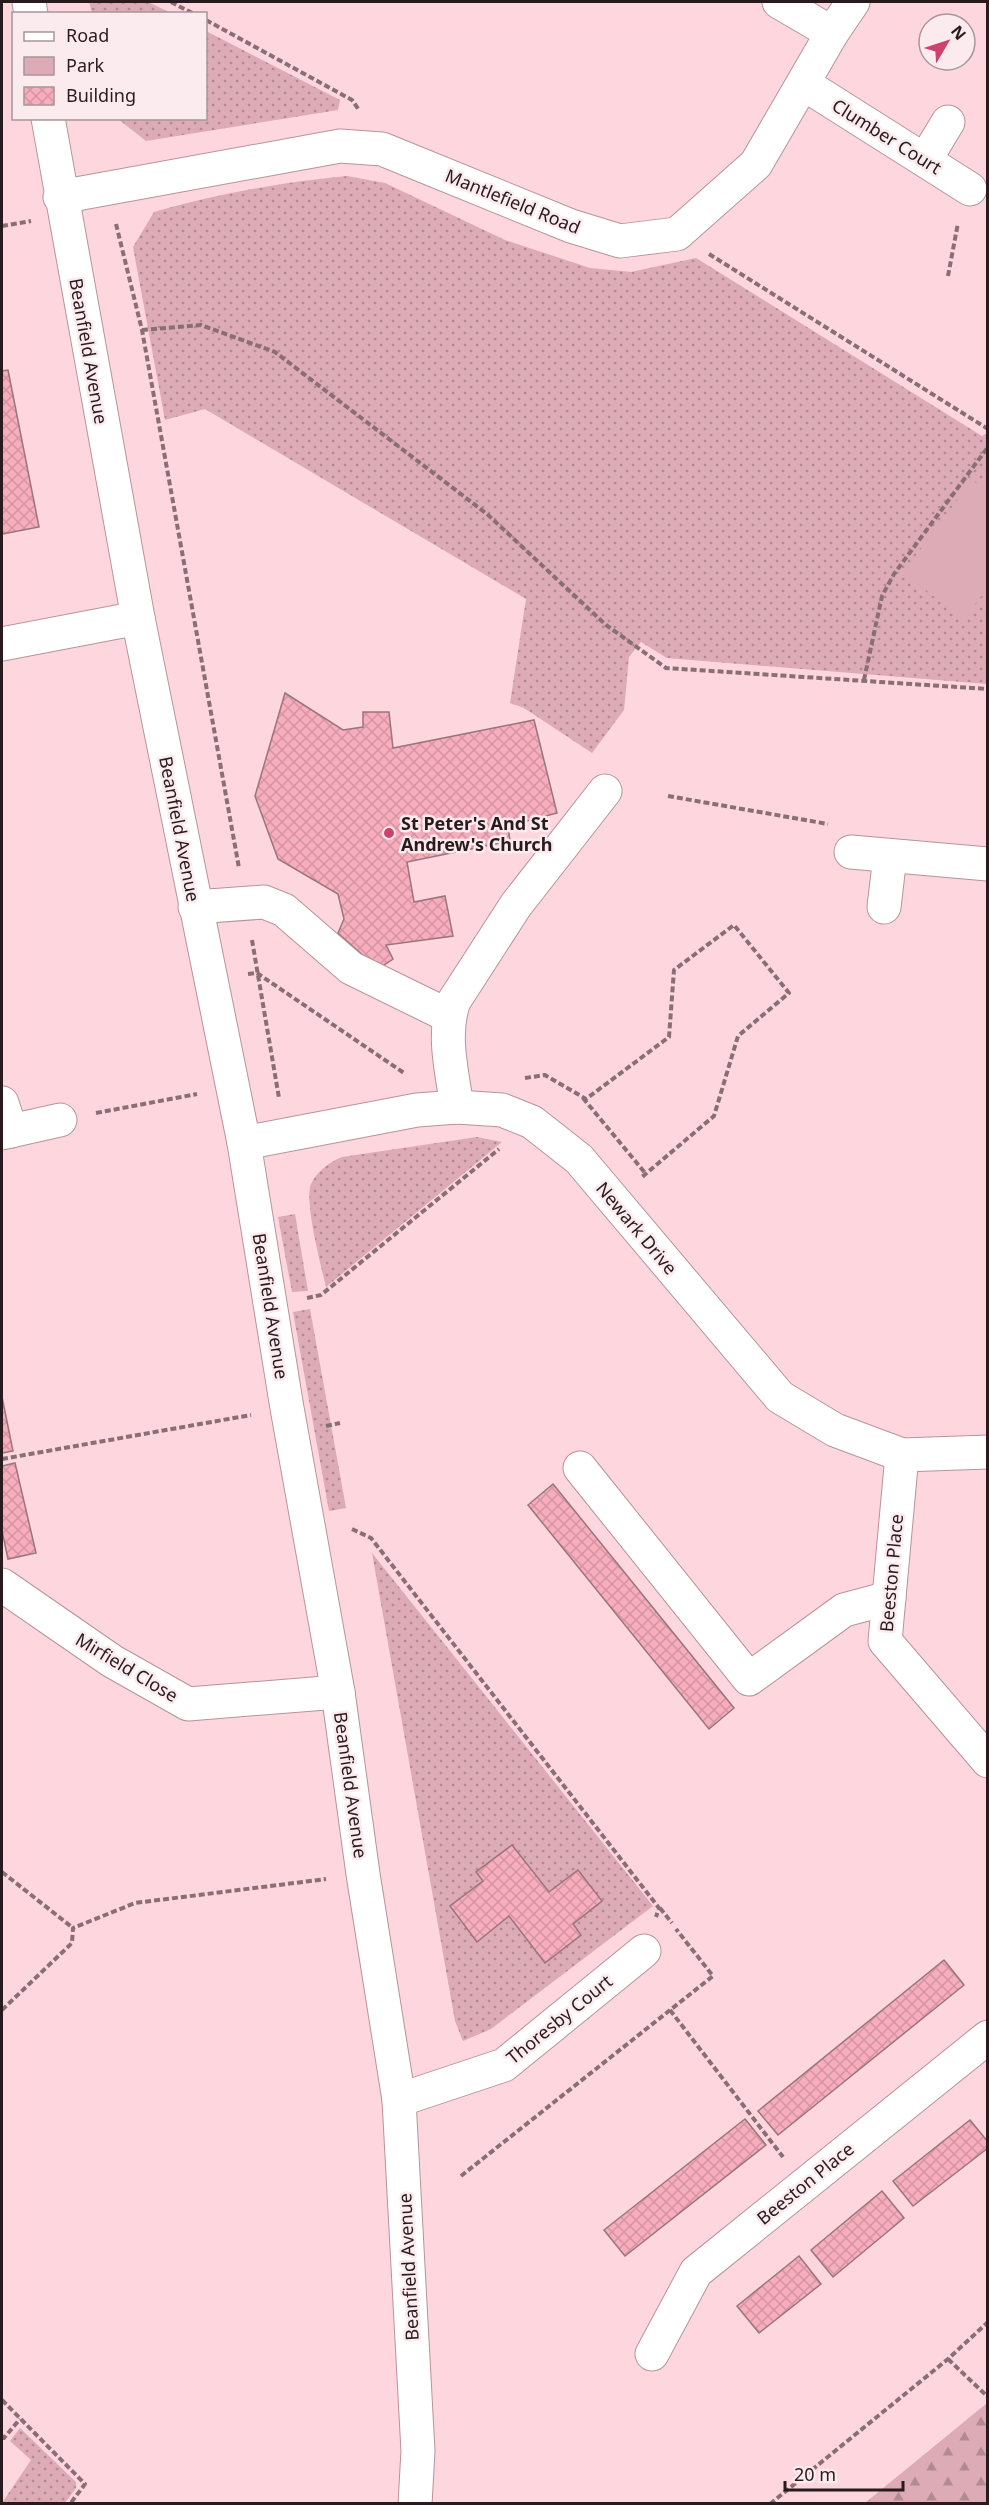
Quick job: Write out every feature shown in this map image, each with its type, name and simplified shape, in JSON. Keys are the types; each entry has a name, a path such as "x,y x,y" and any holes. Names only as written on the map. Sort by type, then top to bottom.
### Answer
{"street":[{"path":"779,2 832,33"},
{"path":"677,234 756,164 832,33 853,2"},
{"name":"Clumber Court","path":"804,84 970,189"},
{"name":"Beanfield Avenue","path":"48,120 60,197 138,618 244,1143 287,1408 338,1692 363,1874 399,2100 418,2451 416,2504"},
{"path":"925,160 948,122"},
{"name":"Mantlefield Road","path":"60,197 340,146 382,148 570,226 620,241 677,234"},
{"path":"2,644 138,618"},
{"path":"457,1107 448,1036 449,1016 454,1000 516,905 605,791"},
{"path":"851,852 987,864"},
{"path":"884,907 890,856"},
{"path":"195,907 264,902 284,910 351,968 449,1016"},
{"path":"244,1143 417,1110 457,1107 517,1116"},
{"name":"Newark Drive","path":"517,1116 579,1159 780,1397 834,1431 902,1455 987,1452"},
{"path":"5,1122 60,1120"},
{"name":"Beeston Place","path":"902,1455 885,1641 987,1761"},
{"path":"580,1468 749,1679 844,1610 889,1598"},
{"name":"Mirfield Close","path":"2,1585 112,1661 188,1704 338,1692"},
{"name":"Thoresby Court","path":"399,2100 504,2065 644,1951"},
{"name":"Beeston Place","path":"652,2354 696,2272 987,2037"}],"path":[{"path":"171,2 190,12"},
{"path":"207,21 352,100 382,148"},
{"path":"108,189 142,330 286,1134"},
{"path":"677,234 987,427"},
{"path":"142,330 201,325 275,352 487,514 606,625 666,668 987,689"},
{"path":"864,680 882,596 894,574 987,447"},
{"path":"668,796 838,826 851,852"},
{"path":"583,1098 586,1099 669,1037 674,970 734,925 789,993 738,1036 714,1116 616,1203"},
{"path":"210,978 257,973 407,1076 417,1110"},
{"path":"271,1309 321,1295 517,1116 521,1078 545,1075 583,1098 646,1174"},
{"path":"60,1120 233,1087"},
{"path":"2,1459 287,1408"},
{"path":"352,1529 371,1538 713,1976 461,2176"},
{"path":"2,1872 73,1928"},
{"path":"73,1928 135,1903 363,1874"},
{"path":"644,1951 659,1908"},
{"path":"2,2010 72,1943 73,1928"},
{"path":"670,2010 804,2183"},
{"path":"770,2504 948,2359 987,2322"},
{"path":"948,2359 987,2397"},
{"path":"2,2400 85,2484 70,2504"},
{"path":"2,2436 4,2438 20,2420"}],"green space":[{"path":"89,2 148,2 169,12 92,12"},
{"path":"207,32 340,100 338,110 146,141 119,120 207,120"},
{"path":"347,176 385,183 505,240 590,268 631,272 696,258 982,436 987,433 987,684 667,658 641,642 629,657 624,710 592,753 524,708 510,703 526,599 205,409 165,420 133,247 154,212 250,190"},
{"path":"972,480 987,491 987,593 985,591 964,619 903,573"},
{"path":"477,1137 502,1142 326,1287 314,1234 309,1192 311,1184 320,1171 342,1157"},
{"path":"295,1214 308,1291 292,1292 278,1217"},
{"path":"310,1309 346,1508 329,1511 293,1312"},
{"path":"372,1553 653,1906 491,2029 463,2041 455,2021"},
{"path":"987,2403 987,2503 865,2503"},
{"path":"20,2428 76,2482 76,2488 65,2503 2,2503 31,2460 10,2441"}],"building":[{"path":"8,370 39,527 2,534 2,371"},
{"name":"St Peter's And St Andrew's Church","path":"285,693 343,730 363,727 363,712 389,712 393,748 534,720 557,813 508,826 510,841 407,862 414,902 445,896 453,936 386,945 393,959 378,969 338,933 344,919 338,894 278,859 255,796"},
{"path":"2,1397 13,1451 2,1453"},
{"path":"15,1463 36,1553 8,1559 2,1531 2,1466"},
{"path":"553,1484 734,1708 709,1729 528,1505"},
{"path":"512,1845 549,1892 578,1870 602,1901 573,1924 581,1935 545,1963 509,1916 477,1942 450,1906 483,1881 476,1872"},
{"path":"944,1960 964,1985 778,2135 758,2111"},
{"path":"745,2119 766,2145 625,2256 604,2230"},
{"path":"970,2120 988,2142 988,2148 913,2206 893,2181"},
{"path":"882,2191 904,2218 833,2277 811,2250"},
{"path":"799,2256 821,2284 759,2333 737,2306"}],"place":[{"name":"St Peter's And St Andrew's Church","path":"389,833"}]}
